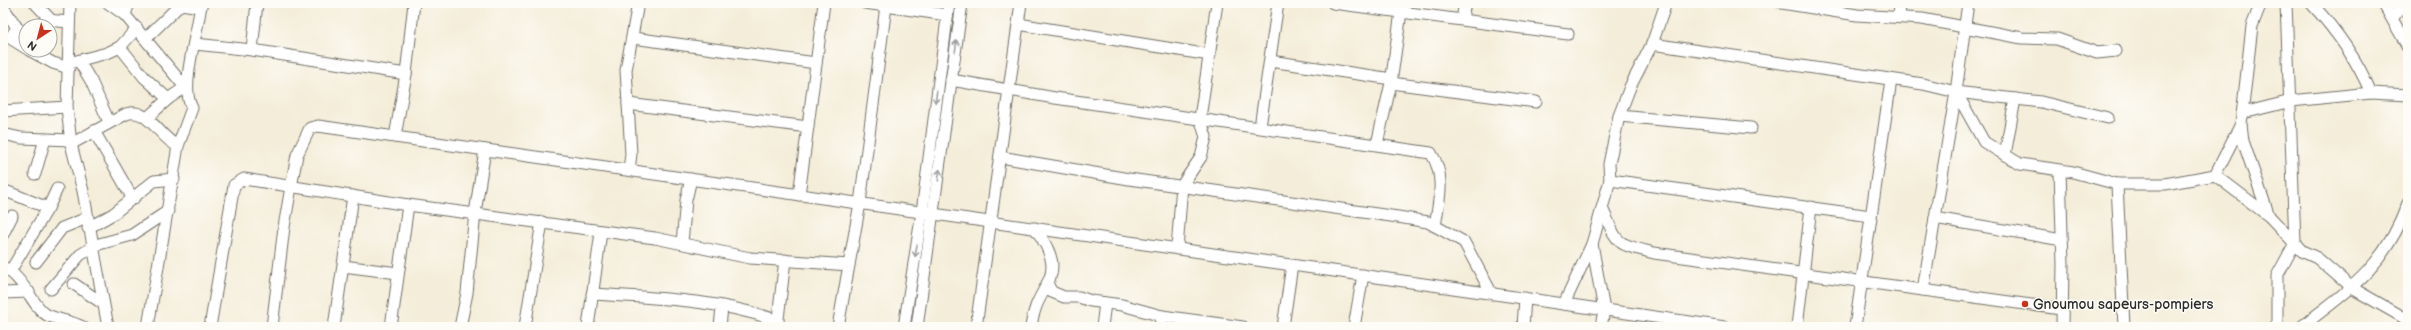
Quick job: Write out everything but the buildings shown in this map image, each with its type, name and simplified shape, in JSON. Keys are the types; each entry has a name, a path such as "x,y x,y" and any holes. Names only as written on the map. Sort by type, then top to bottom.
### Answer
{"street":[{"path":"35,3 49,18"},
{"path":"70,3 72,64 67,107 71,142 108,327"},
{"path":"108,3 125,15 186,87"},
{"path":"125,15 129,3"},
{"path":"252,50 257,3"},
{"path":"395,137 406,74 414,3"},
{"path":"629,170 631,154 626,70 633,38 638,3"},
{"path":"799,195 824,3"},
{"path":"865,3 947,15"},
{"path":"904,327 922,212 949,3"},
{"path":"917,327 934,214 962,3"},
{"path":"976,327 1021,3"},
{"path":"1177,249 1182,185 1198,164 1204,150 1206,137 1200,118 1217,3"},
{"path":"1260,128 1278,3"},
{"path":"1333,3 1568,34"},
{"path":"1462,19 1465,3"},
{"path":"1564,304 1592,244 1610,180 1609,164 1619,116 1630,87 1652,44 1666,3"},
{"path":"1782,3 1857,15 1890,18 1899,17 1947,23 1964,29 2022,38 2057,39 2097,53 2116,51"},
{"path":"1899,17 1900,3"},
{"path":"1923,290 1956,92 1968,3"},
{"path":"2261,3 2252,26 2242,118 2243,141 2269,216"},
{"path":"2277,327 2277,276 2295,243 2291,101 2286,3"},
{"path":"2311,3 2329,22 2361,68 2371,93"},
{"path":"2384,3 2408,47"},
{"path":"146,38 181,4 201,5 186,87 188,99 192,108 178,146 174,179 148,327"},
{"path":"2393,17 2402,7 2408,5"},
{"path":"838,327 860,203 886,6"},
{"path":"3,7 18,25"},
{"path":"1377,144 1392,81 1401,12"},
{"path":"58,21 70,22"},
{"path":"1018,24 1210,55"},
{"path":"44,58 53,63 72,64 107,53 120,47 137,28"},
{"path":"18,33 10,38 18,43"},
{"path":"633,38 816,63"},
{"path":"195,44 252,50 406,74"},
{"path":"1652,44 1923,84 1956,92 2041,102 2108,118"},
{"path":"120,47 144,77 168,99"},
{"path":"1270,61 1536,102"},
{"path":"72,64 91,82 109,122"},
{"path":"951,80 1055,98 1431,153 1437,161 1441,194 1435,226"},
{"path":"1855,327 1891,80"},
{"path":"147,118 168,99 186,87"},
{"path":"1956,92 1984,142 2020,164 2101,178 2117,184 2165,184 2215,175 2269,216 2302,251 2317,258 2352,288 2406,321"},
{"path":"2215,175 2242,118 2291,101 2371,93 2408,95"},
{"path":"2005,155 2015,99"},
{"path":"628,104 808,127"},
{"path":"3,111 67,107"},
{"path":"3,134 21,138 71,142 132,112 147,118 166,140 178,146"},
{"path":"1619,116 1751,128"},
{"path":"272,327 284,227 297,156 310,128 318,126 1725,327"},
{"path":"94,131 133,199"},
{"path":"35,174 45,139"},
{"path":"460,327 467,293 474,213 486,150"},
{"path":"1000,156 1122,178 1182,185 1398,216 1428,222 1464,242 1492,294"},
{"path":"2060,171 2064,264 2061,309 2062,327"},
{"path":"36,262 62,228 88,223 114,214 154,181 174,179"},
{"path":"210,327 234,185 244,179 408,205 542,222 600,232 682,243 750,258 849,264"},
{"path":"682,243 686,200 691,179"},
{"path":"1610,180 1871,216"},
{"path":"2117,184 2124,327"},
{"path":"53,327 47,314 7,268 48,208 57,189"},
{"path":"3,190 48,208"},
{"path":"334,327 353,196"},
{"path":"2301,327 2352,288 2378,262 2389,246 2408,203"},
{"path":"391,327 408,205"},
{"path":"1797,327 1811,207"},
{"path":"1602,208 1617,241 1624,246 1654,253 1803,275 2061,309"},
{"path":"51,289 80,255 93,247 127,237 168,211"},
{"path":"3,234 12,216"},
{"path":"1934,218 2062,240"},
{"path":"525,327 542,222"},
{"path":"1031,327 1035,306 1047,284 1052,268 1050,252 1035,228"},
{"path":"588,327 600,232"},
{"path":"1592,244 1604,310 1601,327"},
{"path":"592,294 662,298 722,307 755,313 777,324 785,260"},
{"path":"1283,327 1292,265"},
{"path":"343,266 398,273"},
{"path":"1354,327 1363,275"},
{"path":"74,284 102,303"},
{"path":"1047,284 1052,292 1064,297 1079,297 1122,305 1161,322 1243,327"},
{"path":"3,293 29,292"},
{"path":"1522,327 1525,298"},
{"path":"1102,327 1105,303"},
{"path":"720,327 722,307"},
{"path":"47,314 72,321 83,327"}],"place":[{"name":"Gnoumou sapeurs-pompiers","path":"2025,304"}]}
